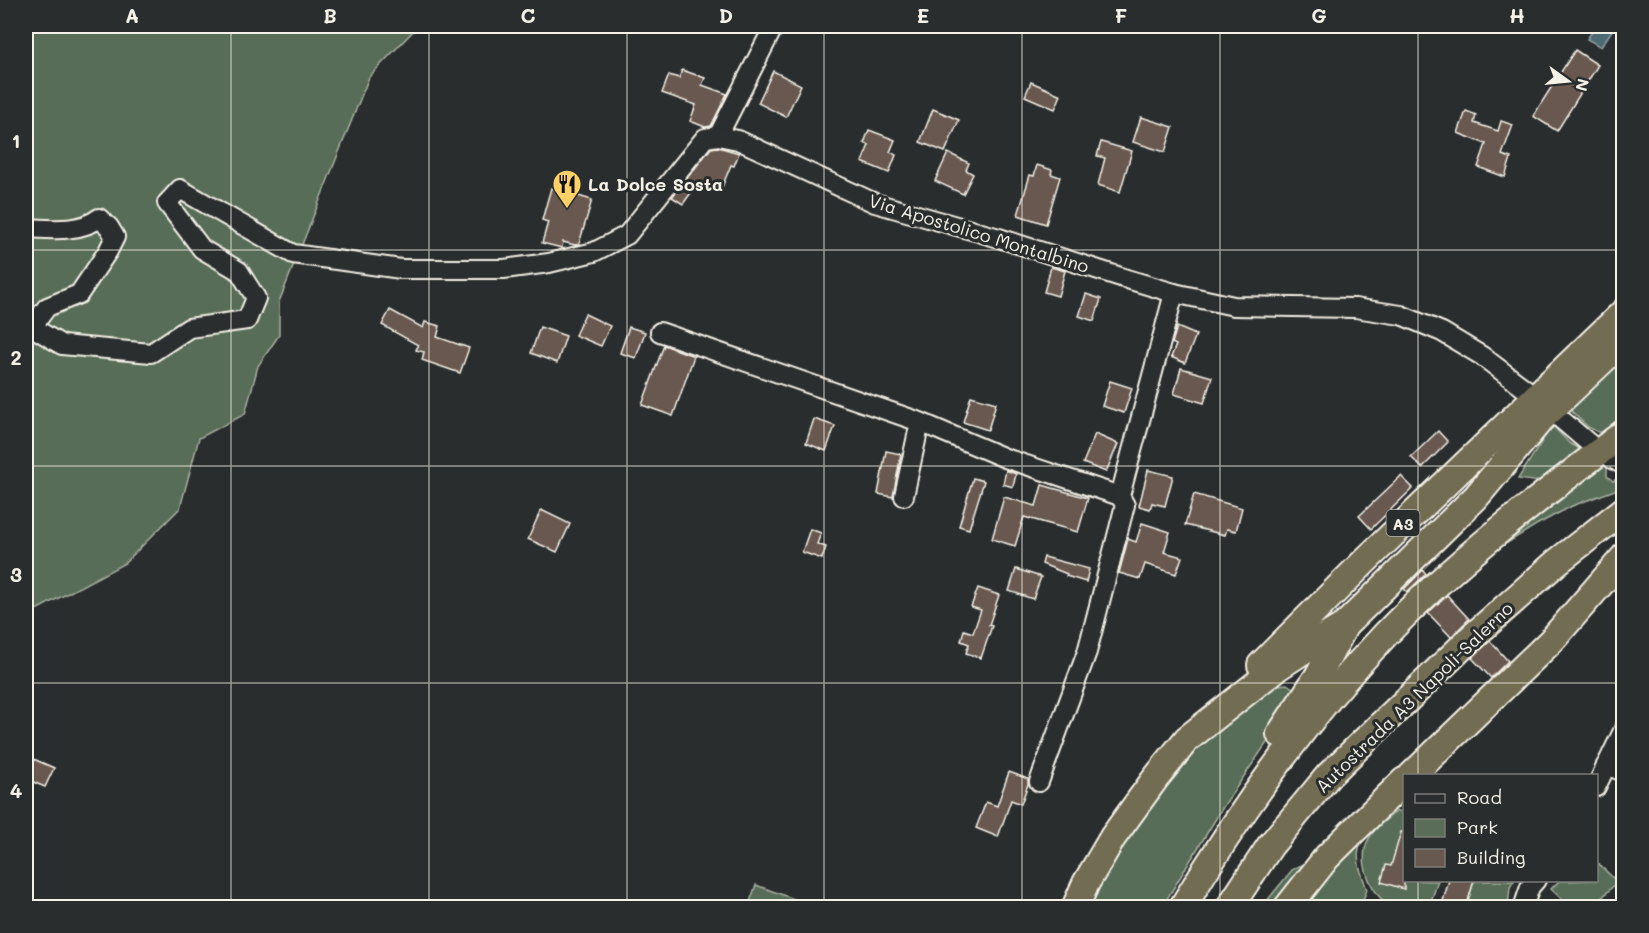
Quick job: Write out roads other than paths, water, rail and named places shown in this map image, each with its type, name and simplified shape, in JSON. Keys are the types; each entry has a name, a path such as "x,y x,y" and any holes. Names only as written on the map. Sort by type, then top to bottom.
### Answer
{"highway":[{"name":"A3","path":"1075,908 1086,883 1113,837 1187,739 1374,552 1623,312"},
{"name":"A3","path":"1187,739 1278,667 1344,626 1476,497 1541,419 1623,340"},
{"path":"1182,908 1237,819 1273,768 1324,704 1386,635 1435,587 1492,537 1623,433"},
{"name":"Autostrada A3 Napoli-Salerno","path":"1229,908 1270,846 1329,775 1471,638 1557,562 1623,510"},
{"path":"1413,774 1551,641 1623,557"},
{"name":"A3","path":"1172,908 1191,869 1303,700 1344,626"},
{"path":"1287,908 1327,857 1403,782"}],"street":[{"path":"26,228 52,229 90,225 99,218 109,227 115,237 79,294 47,307 32,327 63,345 151,352 189,328 247,320 256,298 239,271 202,249 167,203 180,189 293,254 401,269 504,269 549,263 594,252 627,235 705,138 718,136 774,26"},
{"name":"Via Apostolico Montalbino","path":"718,136 738,140 875,203 999,238 1174,292 1234,306 1355,308 1401,315 1442,333 1482,356 1528,391"},
{"path":"1120,496 1174,292"},
{"path":"660,332 920,422 1005,458 1120,496 1125,505 1087,652 1039,782"},
{"path":"1556,415 1590,444"},
{"path":"904,496 920,422"},
{"path":"1598,783 1623,729"},
{"path":"1606,765 1623,772"},
{"path":"1523,908 1530,886 1534,882"}],"water":[{"path":"1596,26 1615,26 1601,47 1587,39"}],"place":[{"name":"La Dolce Sosta","path":"567,210"}]}
